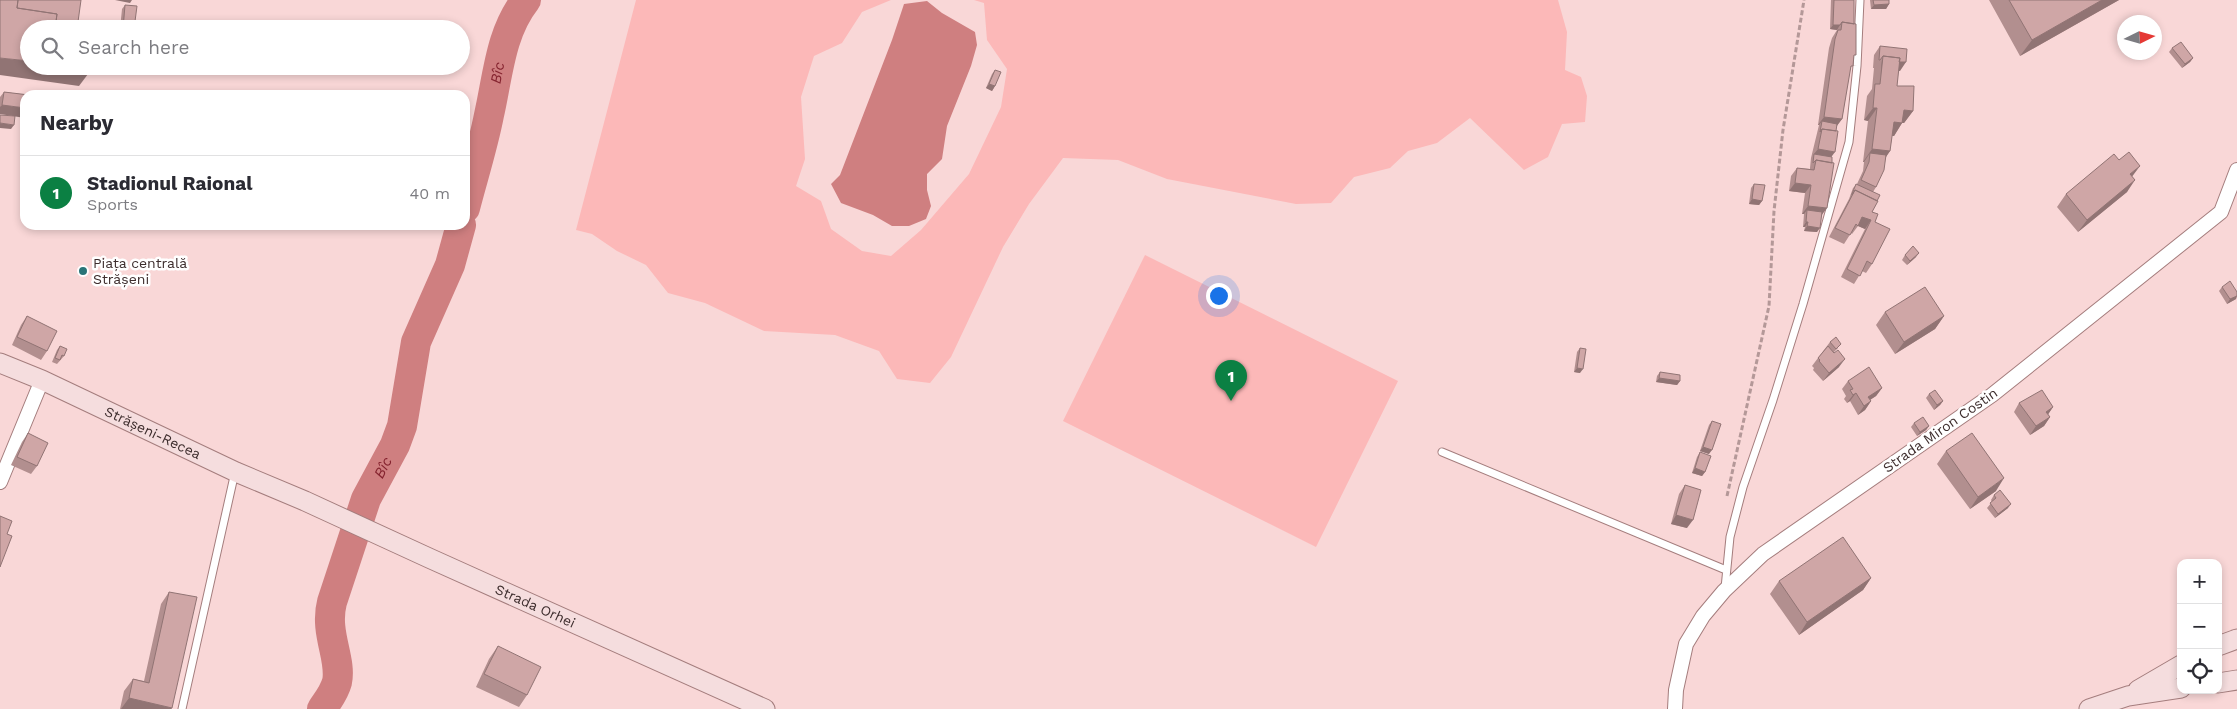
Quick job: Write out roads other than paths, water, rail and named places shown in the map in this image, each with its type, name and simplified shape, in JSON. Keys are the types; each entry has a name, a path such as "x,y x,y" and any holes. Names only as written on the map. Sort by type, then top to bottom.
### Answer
{"main road":[{"name":"Strășeni-Recea","path":"0,363 42,380 236,472 305,501"},
{"name":"Strada Orhei","path":"305,501 766,709"},
{"path":"2222,645 2237,639"},
{"path":"2128,696 2177,667"},
{"path":"2222,682 2237,680"},
{"path":"2089,709 2128,696 2177,689"}],"street":[{"name":"Strada Miron Costin","path":"1675,709 1676,690 1686,644 1703,616 1724,591 1763,554 1992,395 2221,212 2237,170"},
{"path":"0,482 42,380"}],"lane":[{"path":"1724,591 1730,537 1743,487 1798,322 1849,142 1858,66 1860,0"},
{"path":"1442,452 1726,570"},
{"path":"182,709 236,472"}],"waterway":[{"name":"Bîc","path":"470,190 484,138 505,41 517,13 526,0"},
{"name":"Bîc","path":"322,709 334,690 338,673 330,624 332,602 366,499 395,445 402,426 416,342 450,265 460,230"}],"place":[{"name":"Piața centrală Strășeni","path":"83,271"},
{"name":"Stadionul Raional","path":"1231,401"}]}
